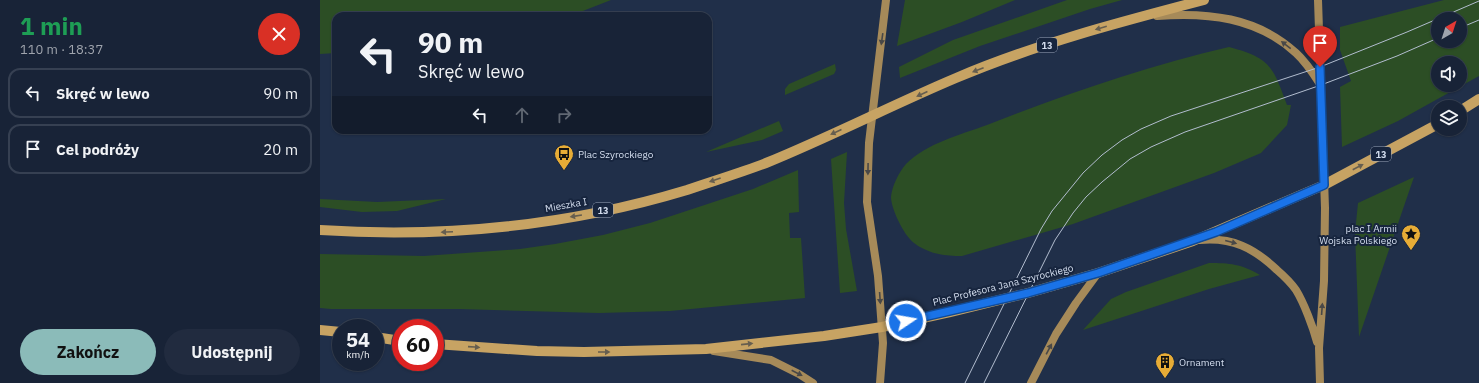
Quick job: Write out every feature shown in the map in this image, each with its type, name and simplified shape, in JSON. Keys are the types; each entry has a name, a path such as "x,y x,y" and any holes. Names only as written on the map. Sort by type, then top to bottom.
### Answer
{"main road":[{"name":"13","path":"872,116 957,78 993,64 1093,30 1204,0"},
{"path":"1467,107 1479,99"},
{"name":"Mieszka I","path":"320,230 394,234 447,232 492,229 590,213 637,203 686,190 752,168 804,147 872,116"},
{"name":"13","path":"1324,185 1431,128"},
{"name":"Plac Profesora Jana Szyrockiego","path":"882,327 1028,293 1098,273 1193,241 1324,185"},
{"name":"13","path":"444,345 536,351 584,352 706,349 824,336 882,327"},
{"path":"320,330 332,331"}],"street":[{"path":"880,383 883,344 882,327 878,276 868,202 869,143 886,0"},
{"path":"1318,0 1325,208 1324,281 1319,348 1320,383"},
{"path":"1138,17 1186,14 1212,15 1251,25 1282,42 1297,53 1321,85"},
{"path":"1193,241 1215,239 1230,241 1244,246 1267,260 1297,291 1314,331 1319,348"},
{"path":"1031,383 1056,334 1098,273"},
{"path":"706,349 771,360 813,383"}],"green space":[{"path":"320,0 611,0 580,12 332,12 332,53 320,54"},
{"path":"905,0 1015,0 962,22 897,46"},
{"path":"1067,0 1122,0 1090,9 980,46 900,78 899,67 953,40"},
{"path":"1444,0 1479,0 1479,76 1467,83 1467,56 1431,56 1431,92 1450,92 1436,100 1431,100 1431,103 1398,121 1342,147 1340,87 1351,81 1340,50 1340,27"},
{"path":"1229,47 1254,55 1262,60 1274,73 1287,105 1291,105 1287,125 1261,153 1214,173 1073,224 962,256 938,254 922,248 910,240 900,224 891,202 894,184 903,167 924,150 955,136 1047,102 1137,72"},
{"path":"835,64 836,70 834,74 785,95 785,89 789,84"},
{"path":"779,121 783,131 762,140 706,152"},
{"path":"847,152 844,203 846,229 857,291 840,293 831,159"},
{"path":"798,170 799,212 789,213 790,238 801,238 805,298 670,311 599,313 459,309 320,308 320,254 424,256 520,249 555,244 603,235 650,223 753,189"},
{"path":"1414,177 1359,337 1355,233 1358,203"},
{"path":"320,199 377,202 446,199 397,211 362,212 320,207"},
{"path":"1209,263 1235,265 1247,268 1260,275 1209,289 1083,330 1111,299 1126,292"}],"tram line":[{"path":"965,383 1041,229 1052,211 1083,173 1102,155 1122,140 1141,129 1171,116 1320,67 1479,1"},
{"path":"1467,25 1479,20"},
{"path":"984,383 1055,240 1086,197 1130,159 1151,147 1185,132 1321,85 1397,56 1431,41"}],"place":[{"name":"Plac Szyrockiego","path":"564,171"},
{"name":"plac I Armii Wojska Polskiego","path":"1411,251"},
{"name":"Ornament","path":"1165,379"}],"route":[{"path":"906,321 1028,293 1098,273 1216,232 1324,185 1320,67"}]}
